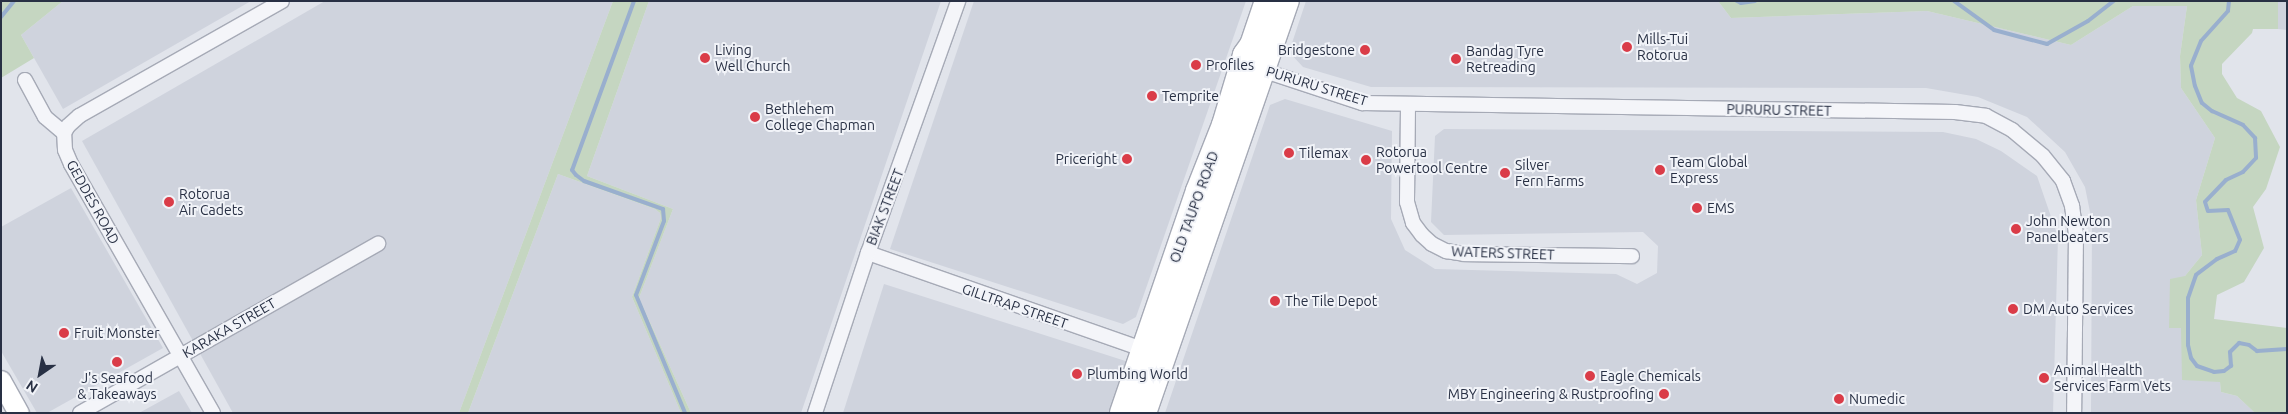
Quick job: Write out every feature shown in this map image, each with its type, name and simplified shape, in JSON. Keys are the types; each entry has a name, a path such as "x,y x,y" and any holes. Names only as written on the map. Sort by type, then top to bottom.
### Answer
{"highway":[{"name":"OLD TAUPO ROAD","path":"1253,66 1252,45 1267,1"},
{"name":"OLD TAUPO ROAD","path":"1122,413 1154,353 1253,66 1287,1"},
{"name":"OLD TAUPO ROAD","path":"1144,413 1154,353"}],"main road":[{"path":"1,381 19,413"}],"street":[{"path":"25,80 45,117 64,134 68,126 79,116 282,1"},
{"name":"BIAK STREET","path":"815,413 868,254 958,1"},
{"name":"PURURU STREET","path":"1253,66 1362,103 1408,106 1955,112 1986,116 2012,130 2043,156 2063,181 2072,206 2076,234 2074,413"},
{"name":"WATERS STREET","path":"1408,106 1408,202 1413,223 1432,244 1446,251 1464,254 1632,256"},
{"name":"GEDDES ROAD","path":"64,134 65,150 71,164 213,413"},
{"name":"KARAKA STREET","path":"80,413 378,244"},
{"name":"GILLTRAP STREET","path":"868,254 1154,353"}],"shaded area":[{"path":"63,1 251,1 63,109 21,35"},
{"path":"325,1 613,1 459,413 233,413 82,141"},
{"name":"Bethlehem College Chapman","path":"649,1 941,1 801,413 691,413 639,298 673,209 587,176"},
{"path":"974,1 1246,1 1136,317 1123,324 890,249"},
{"path":"1306,1 1718,1 1731,18 1927,11 2071,45 2133,6 2187,6 2180,56 2181,88 2215,138 2196,200 2202,255 2185,276 2169,328 2181,328 2220,382 2221,392 2237,396 2255,413 2091,413 2092,222 2085,187 2065,152 2027,117 1978,97 1926,88 1371,87 1303,67 1289,52"},
{"path":"2278,1 2287,1 2287,30 2278,29"},
{"path":"1285,99 1392,131 1391,219 1405,250 1435,269 1616,274 1637,284 1657,273 1658,246 1643,232 1444,235 1431,222 1435,136 1444,129 1943,132 1976,139 2001,151 2037,176 2058,237 2053,413 1165,413 1270,105"},
{"path":"558,174 655,209 660,213 661,218 632,297 681,413 468,413"},
{"path":"71,188 163,348 47,413 37,413 1,351 1,227"},
{"path":"884,284 1135,364 1115,413 843,413"},
{"path":"179,391 192,413 139,413"}],"green space":[{"path":"1,1 63,1 21,35 34,58 1,78"},
{"path":"613,1 649,1 587,176 673,209 639,298 691,413 681,413 632,297 661,218 660,213 655,209 558,174 468,413 459,413"},
{"path":"1718,1 2278,1 2278,29 2253,29 2252,33 2222,64 2222,74 2237,98 2261,111 2280,147 2266,189 2253,207 2264,248 2244,282 2217,295 2214,319 2287,328 2287,413 2255,413 2237,396 2221,392 2220,382 2182,380 2181,328 2169,328 2170,279 2185,276 2202,255 2196,200 2215,138 2181,88 2180,56 2187,6 2133,6 2071,45 1927,11 1731,18"}],"waterway":[{"path":"1,17 14,1"},
{"path":"634,1 572,170 584,181 663,209 664,221 636,295 685,413"},
{"path":"1737,1 1741,3 1755,1"},
{"path":"1954,1 1994,30 2047,44 2088,21 2114,1"},
{"path":"2229,1 2228,11 2201,41 2191,66 2195,86 2202,103 2212,111 2243,125 2255,138 2256,158 2243,172 2226,180 2205,202 2208,211 2228,210 2240,240 2235,251 2217,259 2196,275 2188,298 2188,345 2191,358 2197,366 2214,372 2224,371 2231,366 2230,352 2239,343 2249,345 2257,351 2287,349"}],"place":[{"name":"Mills-Tui Rotorua","path":"1627,47"},
{"name":"Bridgestone","path":"1365,50"},
{"name":"Living Well Church","path":"705,58"},
{"name":"Bandag Tyre Retreading","path":"1456,59"},
{"name":"Profiles","path":"1196,65"},
{"name":"Temprite","path":"1152,96"},
{"name":"Bethlehem College Chapman","path":"755,117"},
{"name":"Tilemax","path":"1289,153"},
{"name":"Priceright","path":"1127,159"},
{"name":"Rotorua Powertool Centre","path":"1366,160"},
{"name":"Team Global Express","path":"1660,170"},
{"name":"Silver Fern Farms","path":"1505,173"},
{"name":"Rotorua Air Cadets","path":"169,202"},
{"name":"EMS","path":"1697,208"},
{"name":"John Newton Panelbeaters","path":"2016,229"},
{"name":"The Tile Depot","path":"1275,301"},
{"name":"DM Auto Services","path":"2013,309"},
{"name":"Fruit Monster","path":"64,333"},
{"name":"J's Seafood & Takeaways","path":"117,362"},
{"name":"Plumbing World","path":"1077,374"},
{"name":"Eagle Chemicals","path":"1590,376"},
{"name":"Animal Health Services Farm Vets","path":"2044,378"},
{"name":"MBY Engineering & Rustproofing","path":"1664,394"},
{"name":"Numedic","path":"1839,399"}]}
